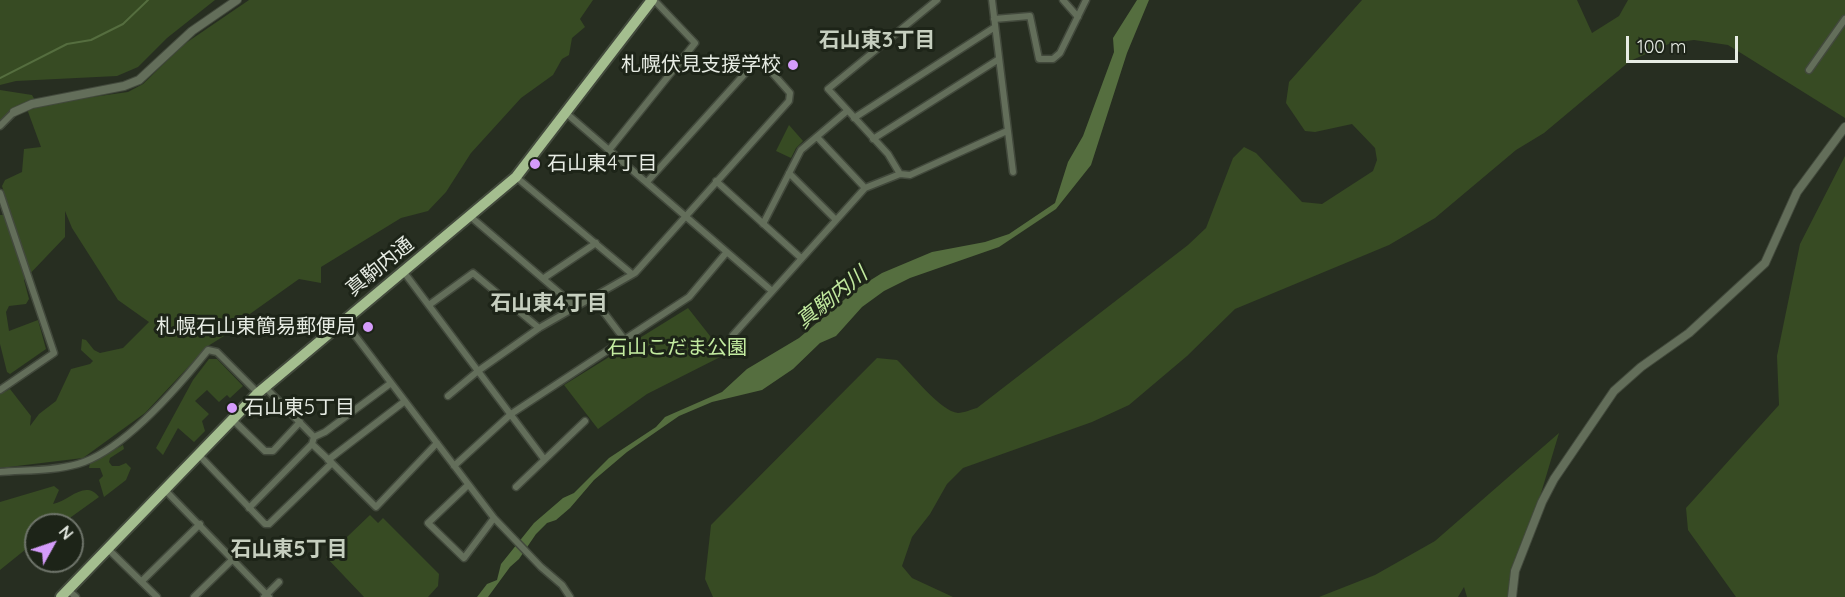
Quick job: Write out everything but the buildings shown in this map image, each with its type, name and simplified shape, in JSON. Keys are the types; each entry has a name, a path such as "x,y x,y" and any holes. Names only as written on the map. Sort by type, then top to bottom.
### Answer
{"highway":[{"name":"真駒内通","path":"68,595 108,549 262,390 516,177 653,0"}],"street":[{"path":"0,126 14,112 32,104 124,86 139,80 192,31 237,0"},
{"path":"609,150 695,43 653,0"},
{"path":"900,174 888,154 828,89 937,0"},
{"path":"992,0 1013,172"},
{"path":"1063,0 1078,17"},
{"path":"994,19 1029,16 1037,55 1039,59 1046,60 1060,53 1086,0"},
{"path":"1809,70 1845,19"},
{"path":"854,118 995,27"},
{"path":"448,396 478,371 539,328 632,274 789,101 790,93 759,58 647,182"},
{"path":"873,139 999,59"},
{"path":"764,224 801,150 847,111"},
{"path":"566,113 772,291"},
{"path":"1512,597 1515,571 1542,502 1554,479 1614,392 1641,367 1689,333 1765,263 1797,192 1845,127"},
{"path":"733,335 865,188 900,174 910,175 1007,131"},
{"path":"816,137 865,188"},
{"path":"789,173 836,220"},
{"path":"516,177 632,274"},
{"path":"716,181 801,258"},
{"path":"0,194 54,353 0,390"},
{"path":"471,217 576,307"},
{"path":"544,278 596,243"},
{"path":"454,466 511,414 689,297 726,253"},
{"path":"403,271 544,459"},
{"path":"429,305 473,273 539,328"},
{"path":"593,298 624,339"},
{"path":"344,320 496,520 539,565 562,585 570,597"},
{"path":"0,472 76,465 94,458 154,410 179,385 208,350 217,352 300,422 330,461 376,507 436,443"},
{"path":"249,508 313,440 391,383"},
{"path":"199,455 265,524 274,522 330,461 405,401"},
{"path":"232,419 265,451 273,451 300,422"},
{"path":"516,487 585,421"},
{"path":"468,485 428,523 464,558 496,520"},
{"path":"165,490 267,596 279,582"},
{"path":"142,581 200,524"},
{"path":"108,549 157,597"},
{"path":"194,597 233,559"}],"green space":[{"path":"0,0 215,0 167,38 138,67 117,76 16,81 0,85"},
{"path":"249,0 593,0 580,19 585,27 572,38 569,55 562,59 553,75 521,98 471,153 446,192 428,211 401,218 321,267 321,283 299,279 240,321 224,336 208,346 145,413 83,458 0,468 0,394 10,389 31,416 30,426 39,414 56,401 71,369 93,361 81,350 82,339 100,353 123,348 149,322 118,300 72,228 65,211 65,237 24,280 29,299 26,304 9,306 6,312 9,331 38,320 46,349 10,374 7,372 0,344 0,215 11,215 2,186 5,180 22,172 24,149 41,147 27,109 35,105 128,92 143,84 183,45"},
{"path":"1362,0 1577,0 1592,33 1619,16 1628,0 1845,0 1845,118 1728,45 1694,40 1671,43 1630,61 1544,133 1516,150 1435,218 1389,245 1235,309 1187,356 1129,405 1092,422 963,468 947,484 930,514 912,537 902,566 912,578 953,597 713,597 705,579 711,525 877,358 897,360 935,399 951,411 960,413 977,408 1188,245 1206,228 1233,158 1244,147 1256,153 1302,202 1322,204 1373,171 1377,160 1375,148 1352,124 1315,132 1305,131 1286,103 1289,82"},
{"path":"0,90 32,95 36,102 0,124"},
{"path":"789,125 803,141 791,158 776,151"},
{"path":"1845,156 1845,597 1736,597 1688,530 1686,508 1779,405 1777,356 1800,244"},
{"name":"石山こだま公園","path":"688,308 714,341 736,340 742,346 647,394 598,429 564,385"},
{"path":"209,359 217,359 243,386 230,398 227,395 219,402 207,390 195,401 209,414 202,421 205,431 194,442 178,428 163,455 156,448 193,380"},
{"path":"1559,433 1510,597 1467,597 1464,587 1458,597 1319,597 1375,575 1435,541"},
{"path":"123,445 124,449 110,458 109,462 112,466 126,463 131,468 126,480 104,497 99,480 103,476 100,468 89,468 90,463"},
{"path":"54,486 59,490 53,504 88,490 99,497 77,513 24,513 24,551 0,570 0,502"},
{"path":"370,515 378,523 383,518 439,574 438,586 428,597 364,597 326,557"}],"shaded area":[{"path":"1137,0 1149,0 1127,53 1091,165 1056,209 999,247 910,278 884,291 862,307 836,336 820,343 793,369 762,390 712,402 679,416 627,452 594,480 570,508 556,520 547,523 536,534 488,597 477,597 487,584 497,580 501,564 534,523 563,498 574,493 609,458 656,427 665,417 722,392 747,369 799,338 858,288 882,273 932,252 985,242 1009,234 1055,203 1068,162 1083,136 1114,52 1113,38"}],"waterway":[{"path":"0,78 67,44 91,40 123,24 148,0"}],"place":[{"name":"札幌伏見支援学校","path":"793,65"},
{"name":"石山東4丁目","path":"535,164"},
{"name":"札幌石山東簡易郵便局","path":"368,327"},
{"name":"石山東5丁目","path":"232,408"}],"district":[{"name":"石山東3丁目","path":"877,41"},
{"name":"石山東4丁目","path":"549,304"},
{"name":"石山東5丁目","path":"289,550"}],"water label":[{"name":"真駒内川","path":"832,298"}]}
